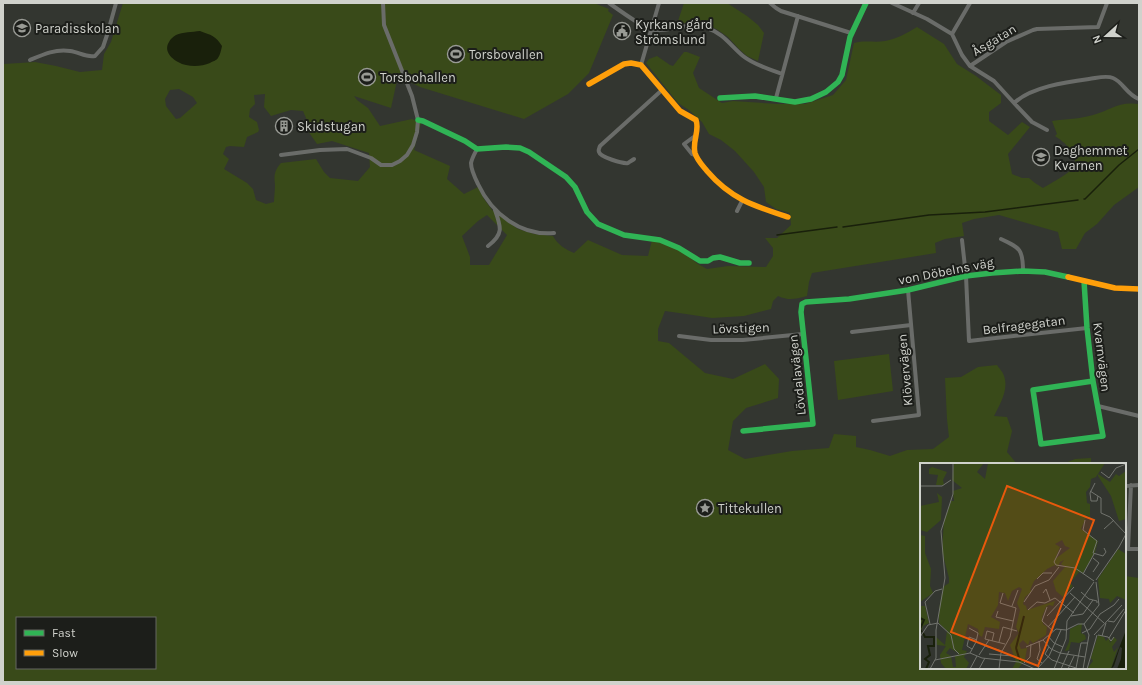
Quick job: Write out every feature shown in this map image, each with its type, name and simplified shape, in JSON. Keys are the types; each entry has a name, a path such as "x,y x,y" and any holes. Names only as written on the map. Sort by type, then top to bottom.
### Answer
{"street":[{"path":"30,60 49,52 70,51 90,57 95,56 103,47 116,3"},
{"path":"281,155 320,150 347,149 371,158 382,165 392,166 407,155 413,145 417,132 418,120 412,96 384,25 382,3"},
{"path":"609,3 651,30 693,26 706,28 722,36 749,60 782,74"},
{"path":"641,65 659,3"},
{"path":"770,3 782,11 851,33"},
{"path":"720,98 752,96 776,98 795,102 817,97 834,87 843,73 851,33 866,3"},
{"path":"892,3 927,19 952,34 962,55 970,66 994,82 1032,122 1047,130"},
{"path":"913,13 919,3"},
{"path":"952,34 970,3"},
{"name":"Åsgatan","path":"970,66 1006,42 1033,30 1098,27 1107,3"},
{"path":"776,98 798,16"},
{"path":"589,84 624,64 631,63 641,65 682,114 696,120 699,128 695,136 694,144 696,155 712,177 742,201 788,217"},
{"path":"1014,103 1032,92 1059,83 1106,77 1117,80 1133,97 1139,100"},
{"path":"634,159 629,162 622,162 601,156 598,150 662,90"},
{"path":"418,120 466,141 477,149 506,147 520,148 529,152 566,177 576,187 584,206 598,224 624,235 660,240 679,248 700,261 708,261 720,257 740,263 749,263"},
{"path":"695,136 684,144 692,154 696,155"},
{"path":"477,149 471,163 472,169 482,193 494,209 500,215 517,226 544,234 554,233"},
{"path":"737,211 742,201"},
{"path":"488,246 498,238 500,233 500,226 494,209"},
{"path":"1001,239 1018,248 1021,252 1023,259 1023,271"},
{"name":"Belfragegatan","path":"962,240 966,276 969,341 1087,328"},
{"name":"von Döbelns väg","path":"804,303 809,301 849,299 908,290 966,276 1023,271 1045,272 1115,288 1139,289"},
{"name":"Kvarnvägen","path":"1084,281 1087,328 1093,381 1103,436 1041,444 1033,390 1093,381"},
{"name":"Klövervägen","path":"873,422 919,415 908,290"},
{"name":"Lövdalavägen","path":"743,431 814,424 801,312 804,303"},
{"name":"Klövervägen","path":"852,332 911,325"},
{"name":"Lövstigen","path":"679,336 711,340 743,340 803,334"},
{"path":"1098,406 1139,416"},
{"path":"1131,485 1128,549 1139,550"},
{"path":"1126,486 1139,485"}],"green space":[{"path":"123,3 594,3 609,9 608,11 613,15 589,73 568,94 524,119 420,87 398,76 391,108 354,96 368,108 380,126 412,119 421,123 414,150 450,166 447,179 464,194 478,187 492,210 518,229 534,234 553,236 557,242 574,253 588,240 622,255 648,256 652,240 678,248 698,264 707,269 728,266 766,267 773,256 773,248 765,238 777,238 791,225 790,213 776,209 766,202 764,187 754,172 735,151 721,140 709,134 702,122 689,110 678,103 646,63 649,59 657,56 673,66 684,52 700,57 693,73 699,88 722,103 733,101 805,104 833,95 846,80 854,43 881,42 889,40 902,36 917,27 944,44 957,64 1001,95 1001,103 989,112 989,121 1008,135 1022,122 1030,127 1008,154 1012,174 1022,178 1029,178 1043,188 1069,172 1074,166 1075,161 1069,148 1055,136 1057,134 1052,121 1088,116 1125,104 1139,104 1139,187 1114,205 1097,224 1085,233 1076,249 1062,249 1058,232 999,215 974,219 962,223 964,236 945,239 935,243 936,253 812,273 807,296 785,299 778,296 773,301 771,309 744,316 712,318 665,311 658,329 658,341 669,343 705,373 733,379 765,364 779,379 778,398 746,408 733,421 728,450 745,459 792,451 829,448 834,434 856,436 856,447 890,456 907,450 933,449 949,437 945,378 961,377 978,367 997,365 1002,372 1005,381 1005,391 994,416 1007,417 1012,431 1007,452 1016,463 920,463 920,669 1126,669 1126,576 1139,578 1139,682 3,682 3,64 35,62 80,72 102,70 104,54 111,42","holes":["179,89 193,97 197,103 180,118 176,119 166,106 165,99 170,90","265,94 264,107 271,116 291,110 303,111 309,125 308,131 317,144 332,141 369,153 370,167 358,181 330,178 324,172 316,159 281,163 275,174 274,202 266,204 256,200 253,189 247,183 224,169 229,159 223,154 226,147 244,147 247,137 258,132 257,122 249,117 250,109 255,104 254,95","487,215 507,235 489,265 470,265 470,257 462,236"]},
{"path":"684,3 727,3 747,16 758,25 764,33 758,61 747,56 728,37 706,24 696,22 677,24"},
{"path":"889,354 893,391 838,400 834,361"},
{"path":"1091,458 1091,463 1065,463 1075,459"}],"shaded area":[{"path":"200,31 213,36 222,46 217,59 204,65 192,66 182,64 171,57 167,50 167,46 172,38 182,33"}],"waterway":[{"path":"1084,199 1119,165 1139,149"},
{"path":"843,227 929,215 985,212 1078,200"},
{"path":"777,235 837,227"}],"traffic: fast":[{"path":"720,98 755,96 795,102 811,99 826,92 838,82 842,75 850,37 866,3"},
{"path":"418,120 465,141 477,149 506,147 520,148 529,152 566,177 575,187 587,212 598,224 624,235 660,240 679,248 700,261 708,261 713,258 720,257 740,263 749,263"},
{"path":"743,431 813,424 801,312 802,304 806,302 849,299 908,290 966,276 992,273 1023,271 1045,272 1068,277"},
{"path":"1084,281 1087,328 1093,381 1103,436 1041,444 1033,390 1093,381"}],"traffic: slow":[{"path":"589,84 624,64 631,63 641,65 680,111 696,120 697,128 694,144 695,153 697,158 716,181 734,195 754,205 788,217"},
{"path":"1068,277 1115,288 1139,289"}],"place":[{"name":"Paradisskolan","path":"22,28"},
{"name":"Kyrkans gård Strömslund","path":"622,31"},
{"name":"Torsbovallen","path":"456,54"},
{"name":"Torsbohallen","path":"367,77"},
{"name":"Skidstugan","path":"284,126"},
{"name":"Daghemmet Kvarnen","path":"1041,157"},
{"name":"Tittekullen","path":"705,508"}]}
